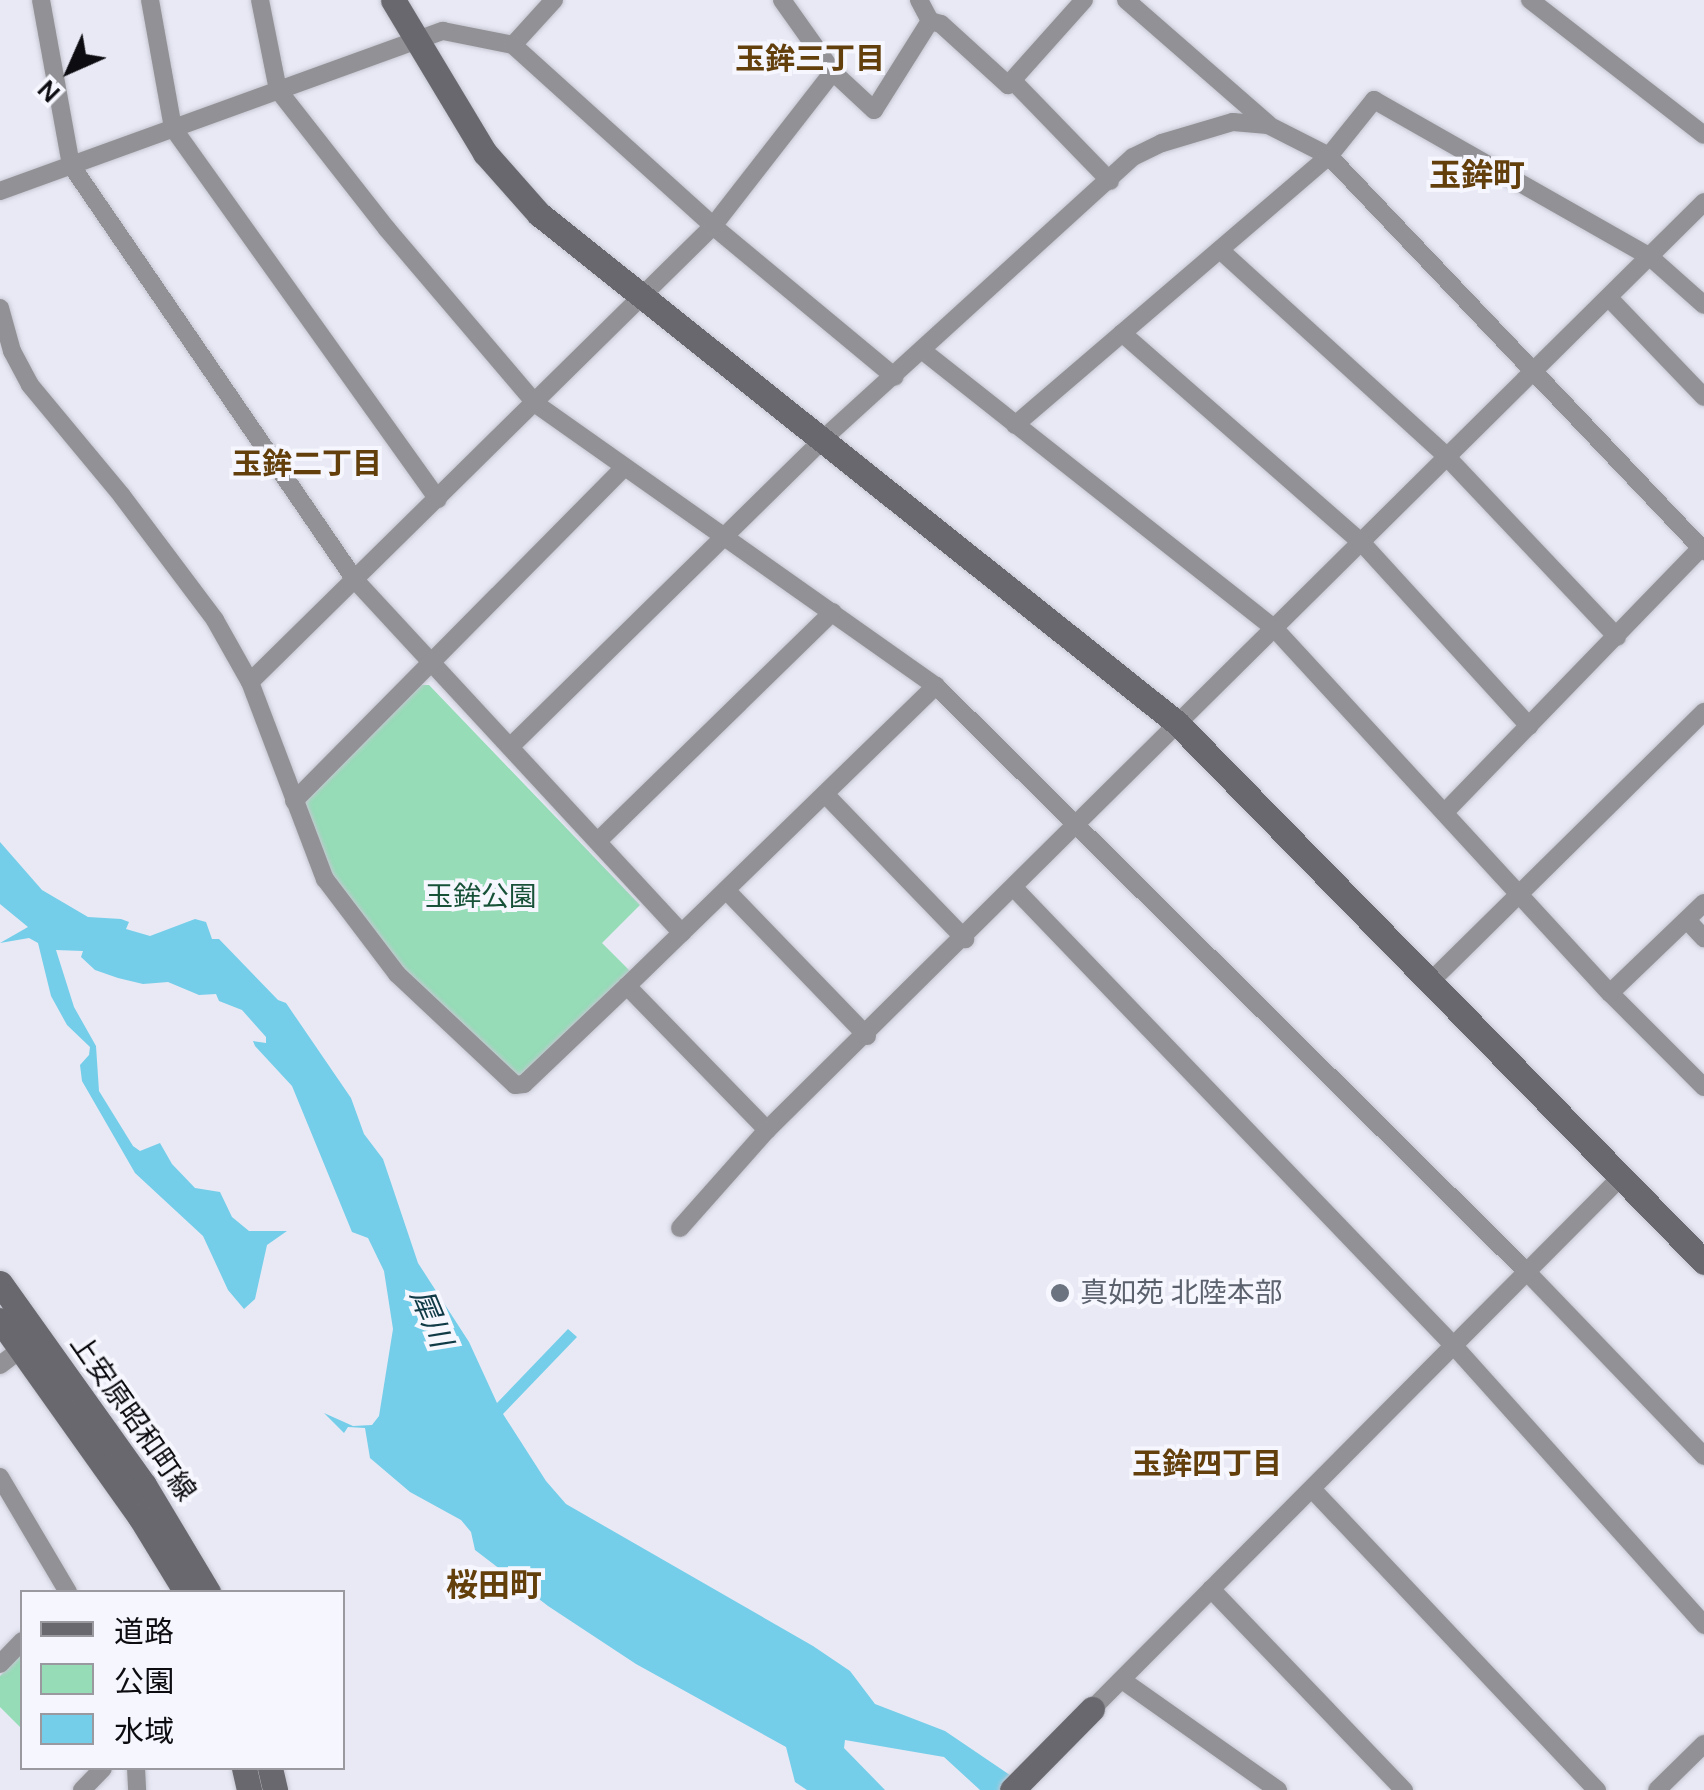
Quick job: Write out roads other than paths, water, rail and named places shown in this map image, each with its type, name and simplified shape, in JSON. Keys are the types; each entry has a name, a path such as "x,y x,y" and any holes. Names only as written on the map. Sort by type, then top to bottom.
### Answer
{"street":[{"path":"42,0 71,166 355,580 682,933"},
{"path":"150,0 173,128 438,498"},
{"path":"260,0 278,90 375,214 536,404 936,686 1528,1273 1704,1456"},
{"path":"393,0 485,153 551,224 640,299 824,439 1177,724 1704,1262"},
{"path":"513,45 554,0"},
{"path":"782,0 833,72 874,110 930,21"},
{"path":"919,0 930,21 941,24 1008,85 1084,0"},
{"path":"1126,0 1268,125 1329,156 1703,550 1445,812"},
{"path":"1530,0 1704,135"},
{"path":"0,191 414,40 443,32 513,45 713,226 895,377"},
{"path":"250,682 713,226 833,72"},
{"path":"1014,82 1110,180"},
{"path":"1016,424 1329,156 1374,100 1650,257 1704,305"},
{"path":"510,747 824,439 1133,158 1162,143 1233,122 1268,125"},
{"path":"680,1228 768,1130 1704,204"},
{"path":"1220,250 1446,456 1617,637"},
{"path":"1609,298 1704,397"},
{"path":"0,308 12,351 30,385 122,496 215,620 250,682 325,880 397,974 515,1085 524,1084 936,686"},
{"path":"1122,333 1362,543 1528,726"},
{"path":"923,351 1275,629 1610,993 1704,1087"},
{"path":"294,801 624,467"},
{"path":"598,842 833,612"},
{"path":"1430,982 1704,712"},
{"path":"824,794 965,938"},
{"path":"1014,889 1454,1346 1704,1624"},
{"path":"726,890 867,1036"},
{"path":"1610,993 1704,903"},
{"path":"1687,920 1704,938"},
{"path":"627,986 768,1130"},
{"path":"1012,1790 1621,1176"},
{"name":"上安原昭和町線","path":"0,1283 20,1350 163,1512 207,1590"},
{"name":"上安原昭和町線","path":"0,1320 140,1517 185,1590"},
{"path":"2,1485 67,1590"},
{"path":"1312,1489 1597,1790"},
{"path":"1211,1589 1404,1790"},
{"path":"0,1664 20,1643"},
{"path":"1122,1680 1278,1790"},
{"path":"1657,1790 1704,1744"},
{"path":"82,1790 102,1770"}],"water":[{"name":"犀川","path":"0,842 42,890 88,917 121,919 129,922 126,929 150,936 195,919 206,922 212,939 219,939 278,1000 286,1003 351,1098 364,1134 383,1159 418,1263 469,1342 497,1403 568,1329 577,1337 503,1414 546,1481 566,1504 813,1646 850,1671 875,1704 945,1731 1032,1790 980,1790 944,1757 845,1740 844,1748 885,1790 807,1790 795,1782 786,1747 636,1664 548,1606 475,1550 471,1532 461,1520 410,1492 370,1458 365,1428 348,1427 344,1433 324,1413 353,1426 372,1425 379,1416 393,1329 384,1271 368,1238 352,1232 292,1086 255,1046 253,1041 266,1043 266,1037 242,1010 219,1001 216,994 199,995 168,982 143,984 118,978 95,970 81,957 83,951 56,950 74,1007 96,1046 99,1091 133,1146 140,1151 160,1143 172,1164 195,1188 220,1192 232,1217 249,1231 287,1231 267,1245 255,1299 244,1309 228,1290 203,1236 135,1173 82,1081 80,1065 89,1055 90,1047 67,1025 51,996 38,943 29,938 0,943 28,927 0,904"}],"place":[{"name":"真如苑 北陸本部","path":"1060,1293"}],"district":[{"name":"玉鉾三丁目","path":"810,59"},
{"name":"玉鉾町","path":"1477,176"},
{"name":"玉鉾二丁目","path":"307,464"},
{"name":"玉鉾四丁目","path":"1207,1464"},
{"name":"桜田町","path":"494,1586"}],"park label":[{"name":"玉鉾公園","path":"481,897"}]}
